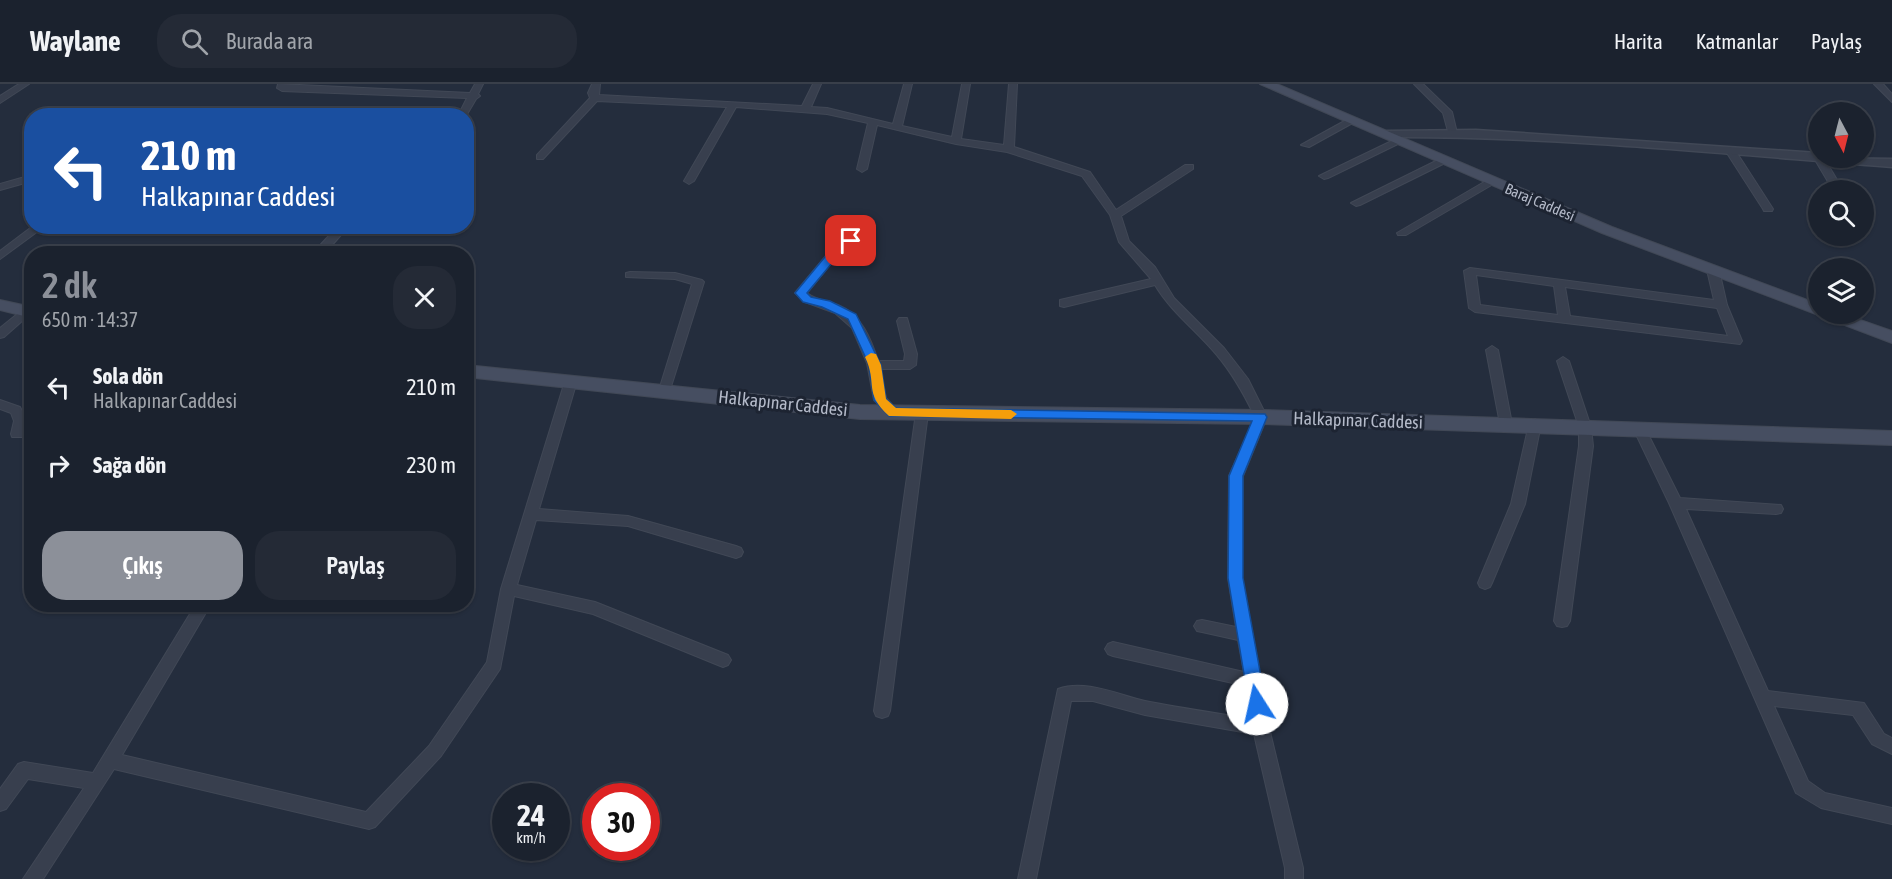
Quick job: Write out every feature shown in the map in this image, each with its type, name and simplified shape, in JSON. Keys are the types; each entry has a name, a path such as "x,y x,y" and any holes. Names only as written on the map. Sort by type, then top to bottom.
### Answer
{"main road":[{"name":"Baraj Caddesi","path":"1266,84 1401,140 1491,181 1808,306"},
{"path":"0,305 24,311"},
{"path":"1856,324 1892,337"},
{"name":"Halkapınar Caddesi","path":"474,372 665,390 832,410 1535,424 1892,438"}],"street":[{"path":"0,100 25,84"},
{"path":"282,84 282,88 475,96"},
{"path":"467,108 479,84"},
{"path":"595,98 592,93 597,84"},
{"path":"805,109 817,84"},
{"path":"897,127 908,84"},
{"path":"956,141 966,84"},
{"path":"1009,149 1013,84"},
{"path":"1418,84 1447,112 1452,133"},
{"path":"1878,84 1891,98"},
{"path":"540,157 595,98 805,109 956,141 1009,149 1086,174 1115,215 1124,242 1151,268 1170,300 1220,351 1245,382 1261,417 1236,476 1236,578 1262,728 1294,868 1294,879"},
{"path":"689,181 732,105"},
{"path":"1306,145 1353,120"},
{"path":"862,169 873,122"},
{"path":"1387,134 1452,133 1808,156"},
{"path":"1324,176 1401,140"},
{"path":"1730,150 1768,209"},
{"path":"1356,203 1444,160"},
{"path":"1874,162 1892,163"},
{"path":"1115,215 1189,167"},
{"path":"0,187 24,180"},
{"path":"1402,233 1491,181"},
{"path":"0,256 29,234"},
{"path":"325,246 336,234"},
{"path":"851,241 833,254 801,293 807,300 826,304 852,317 875,365 880,400 893,412"},
{"path":"1713,270 1721,305 1736,341 1475,308 1470,271 1721,305"},
{"path":"630,275 675,276 699,282 665,390"},
{"path":"1064,303 1157,281"},
{"path":"1559,283 1565,319"},
{"path":"0,334 24,316"},
{"path":"875,365 910,365 911,354 903,321"},
{"path":"1492,350 1506,424"},
{"path":"1562,621 1586,446 1585,426 1563,361"},
{"path":"110,760 369,821 435,751 494,664 508,589 571,381"},
{"path":"0,404 16,410 20,421 17,434"},
{"path":"882,711 922,413"},
{"path":"1485,583 1518,504 1535,424"},
{"path":"1639,428 1676,503 1802,787 1821,800 1892,816"},
{"path":"1676,503 1776,509"},
{"path":"532,514 628,521 736,552"},
{"path":"508,589 595,608 723,660"},
{"path":"32,879 97,782 199,612"},
{"path":"1202,626 1245,635"},
{"path":"1113,649 1253,681"},
{"path":"1027,879 1064,694 1093,694 1144,708 1262,728"},
{"path":"1763,698 1858,708 1878,740 1892,746"},
{"path":"0,803 24,770 97,782"}],"slow traffic":[{"path":"871,357 875,365 880,400 893,412 1011,414"}],"route":[{"path":"851,241 833,254 801,293 807,300 826,304 852,317 875,365 880,400 893,412 1261,417 1236,476 1236,578 1257,704"}]}
